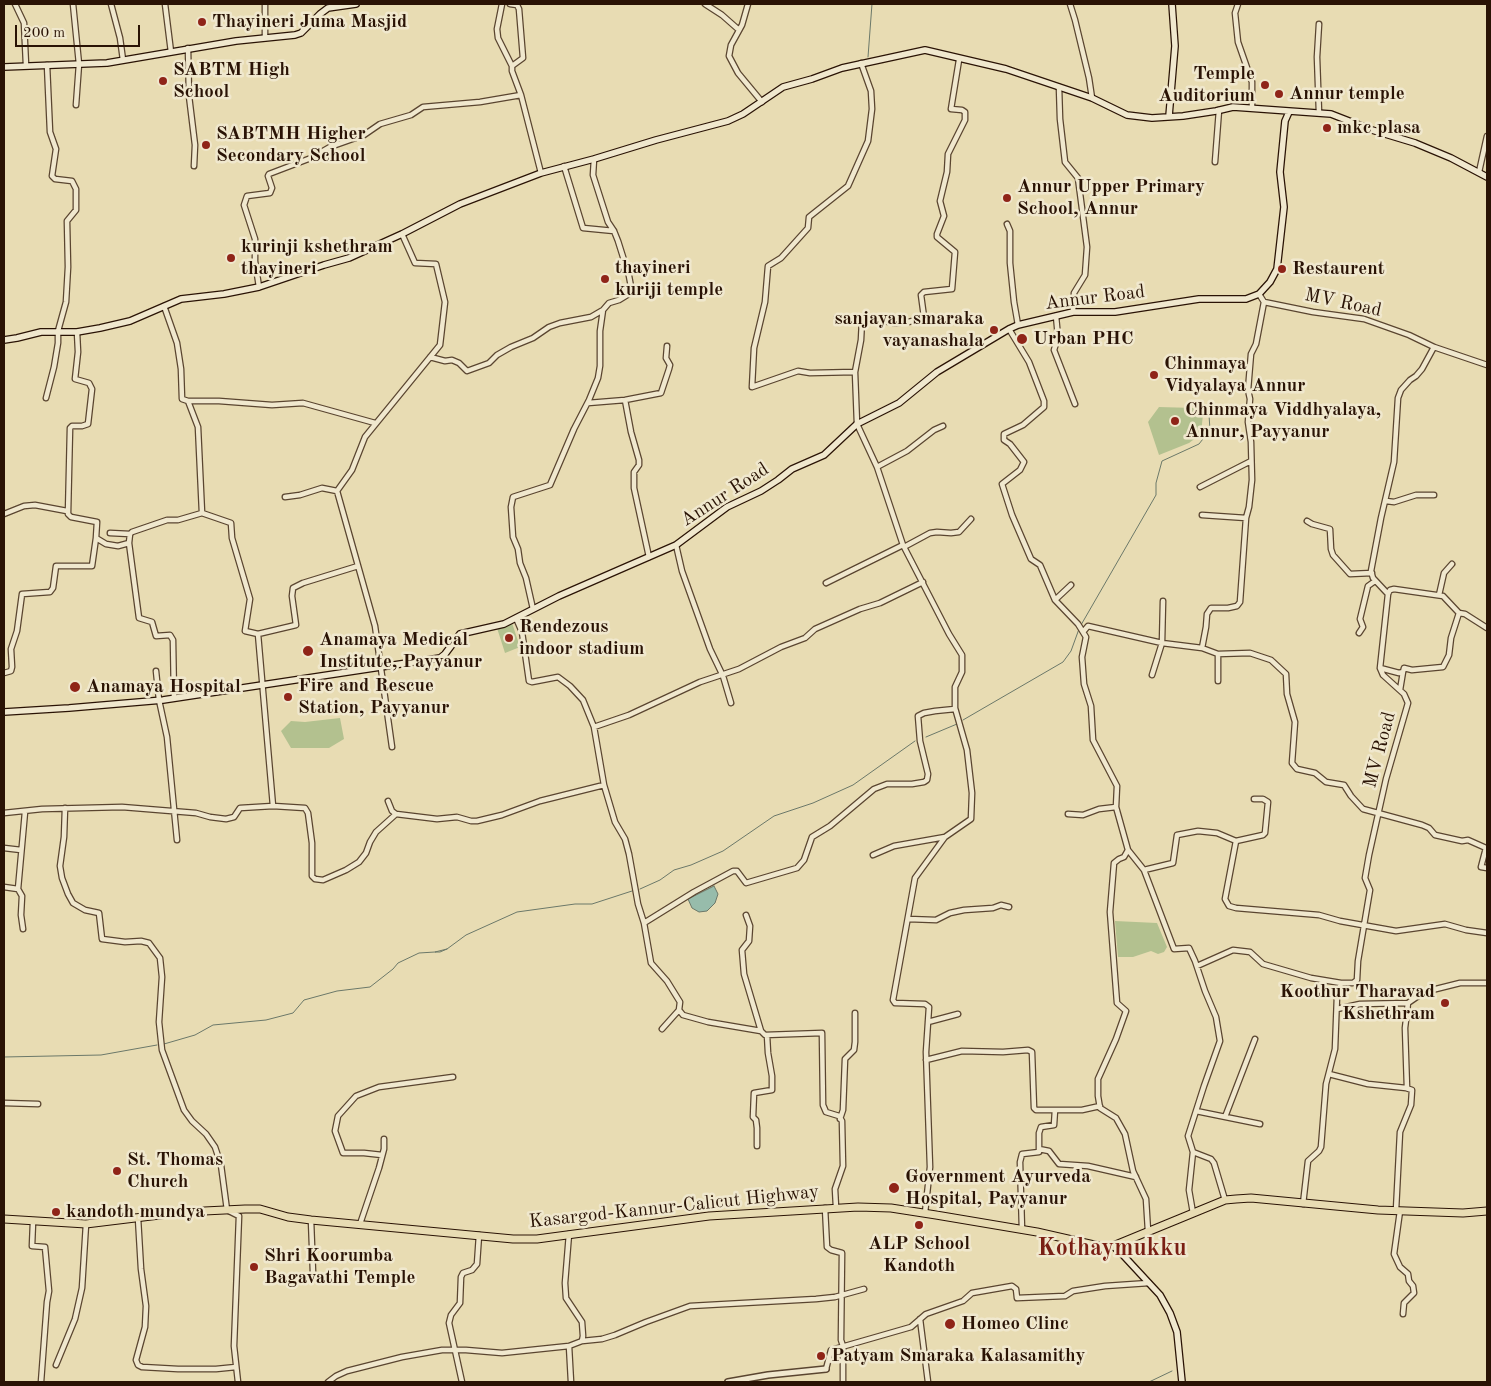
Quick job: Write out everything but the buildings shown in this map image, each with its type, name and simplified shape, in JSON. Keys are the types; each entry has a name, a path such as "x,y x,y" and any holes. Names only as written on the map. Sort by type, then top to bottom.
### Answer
{"highway":[{"path":"1113,1246 1224,1200 1251,1198 1303,1204 1398,1210 1487,1211"},
{"name":"Kasargod-Kannur-Calicut Highway","path":"4,1219 86,1224 184,1212 260,1209 288,1217 311,1220 513,1239 537,1239 709,1216 836,1207 891,1208 1104,1246 1113,1246"}],"main road":[{"path":"4,67 123,60 236,40 286,37 301,33 329,6 356,4"},
{"path":"1169,116 1175,46 1172,4"},
{"path":"4,340 41,332 77,332 130,321 181,299 224,294 259,287 324,264 349,258 402,234 460,204 541,173 728,121 744,114 783,87 842,68 925,50 950,55 960,60 1006,69 1092,98 1127,115 1152,118 1183,116 1233,106 1331,114 1372,130 1415,143 1452,158 1487,177"},
{"path":"1260,294 1270,282 1277,269 1284,207 1280,172 1285,121 1289,112"},
{"name":"Annur Road","path":"4,712 69,708 211,694 262,684 440,658 460,634 466,631 496,627 600,576 676,545 727,507 761,491 792,469 824,455 857,424 899,403 937,372 1018,325 1073,312 1115,312 1199,300 1246,299 1260,294"},
{"path":"1113,1246 1160,1295 1177,1332 1182,1382"}],"street":[{"path":"15,4 24,23 26,65"},
{"path":"74,4 79,64 76,105"},
{"path":"111,4 120,38 123,60"},
{"path":"165,4 171,52"},
{"path":"265,4 265,38"},
{"path":"502,4 497,29 498,38 512,66 512,72 521,95 541,173"},
{"path":"510,4 517,5 519,9 523,58 512,66"},
{"path":"705,4 712,5 739,30"},
{"path":"748,4 739,30 730,45 729,56 738,73 762,102"},
{"path":"1070,4 1089,78 1092,98"},
{"path":"1238,4 1235,13 1238,42 1252,82 1252,108"},
{"path":"1319,24 1317,57 1319,113"},
{"path":"188,48 189,96 195,145 194,166"},
{"path":"837,317 862,321 867,318 895,323 922,319 924,317 922,295 924,292 952,290 955,252 937,237 937,234 944,216 940,201 947,172 948,154 965,120 965,112 951,109 960,60"},
{"path":"854,372 810,373 798,371 752,387 754,348 765,302 768,266 781,258 808,228 809,217 848,186 868,141 872,109 871,91 861,63"},
{"path":"46,398 54,367 58,331 66,302 68,267 67,221 76,210 76,189 72,181 55,180 52,176 56,149 50,132 47,65"},
{"path":"1059,87 1060,119 1065,162 1078,178 1086,247 1085,275 1074,293 1073,312"},
{"path":"259,287 255,261 255,239 244,205 247,196 270,192 272,188 269,174 311,158 330,147 364,135 380,124 411,115 423,107 480,102 521,95"},
{"path":"1215,162 1219,110"},
{"path":"1479,172 1487,136"},
{"path":"430,357 445,361 452,360 459,363 467,371 489,363 497,355 533,338 549,327 591,317 603,310 609,303 620,300 632,292 629,276 614,231 608,222 593,176 594,159"},
{"path":"564,166 583,228 614,231"},
{"path":"1007,224 1010,231 1010,263 1018,325"},
{"path":"337,491 352,470 365,437 440,345 445,302 436,264 415,263 402,234"},
{"path":"1202,648 1207,614 1211,608 1228,608 1237,606 1240,602 1252,461 1248,422 1250,399 1248,390 1251,354 1256,344 1264,302 1260,294"},
{"name":"MV Road","path":"1264,302 1313,312 1364,319 1434,347 1487,365"},
{"path":"164,306 177,343 181,369 182,399 188,402 219,401 272,405 303,402 375,423"},
{"path":"533,609 518,549 513,537 510,507 514,497 550,485 574,429 588,403 599,372 600,331 603,310"},
{"path":"1056,316 1058,337 1054,350 1075,404"},
{"path":"862,321 854,372 857,424 877,467 904,546 949,634 962,655 962,672 955,687 955,709 968,750 972,793 971,818 945,837 915,878 893,1001 895,1003 925,1004 929,1007 926,1060 930,1167 925,1213"},
{"path":"1009,329 1030,362 1044,401 1044,407 1022,425 1004,434 1004,440 1010,444 1024,462 1020,470 1002,484 1012,515 1032,558 1040,566 1055,600 1078,624 1086,637 1082,657 1084,684 1091,706 1093,740 1117,786 1116,807 1128,850 1144,870 1174,949 1188,948 1197,966 1216,1017 1220,1040 1188,1136 1193,1152 1189,1178 1193,1212"},
{"path":"4,673 11,671 12,668 11,649 17,631 22,594 50,592 53,588 56,566 92,566 98,522 71,517 67,511 70,428 72,426 88,424 92,389 89,383 75,379 78,352 77,332"},
{"path":"588,403 625,400 662,393 670,365 666,358 668,346"},
{"path":"1388,594 1375,581 1372,573 1381,518 1394,462 1398,398 1401,390 1422,369 1434,347"},
{"path":"625,400 639,460 639,465 634,472 634,488 649,557"},
{"path":"188,402 198,427 202,513"},
{"path":"877,467 907,452 934,430 943,426"},
{"path":"1200,487 1252,461"},
{"path":"285,497 300,495 322,488 337,491"},
{"path":"337,491 376,633 392,747"},
{"path":"1386,502 1394,502 1416,495 1434,495"},
{"path":"4,514 24,506 35,505 67,511"},
{"path":"110,534 130,534 167,520 178,520 202,513 231,523 232,538 250,599 245,631 258,634 296,625 292,596 293,588 303,583 358,566"},
{"path":"1202,515 1246,518"},
{"path":"826,583 930,533 958,532 971,519"},
{"path":"1307,521 1330,529 1333,555 1350,574 1372,573"},
{"path":"130,534 129,543 139,618 152,622 156,636 170,635 173,640 174,698"},
{"path":"96,538 113,545 129,543"},
{"path":"676,545 682,571 710,649 723,676 731,703"},
{"path":"1439,596 1444,573 1452,564"},
{"path":"1359,633 1363,627 1360,619 1368,586 1375,581"},
{"path":"594,728 629,715 700,682 723,676 739,669 781,647 805,638 815,629 860,609 880,603 923,582"},
{"path":"1055,600 1071,585"},
{"path":"1403,672 1392,672 1380,668 1390,590 1439,596 1447,599 1459,613 1465,614 1487,628"},
{"path":"1152,675 1162,643 1163,601"},
{"path":"1400,690 1404,668 1412,670 1443,667 1449,655 1451,638 1459,613"},
{"path":"516,618 522,632 529,681 558,677 563,680 583,700 594,728 604,785 614,822 625,839 629,854 638,904 644,923 650,963 667,981 680,1002 679,1010 662,1029"},
{"path":"1082,630 1088,626 1162,643 1202,648 1218,654 1250,653 1270,660 1286,674 1287,694 1294,722 1292,763 1298,769 1314,773 1326,782 1344,785 1363,809 1422,825 1429,828 1435,834 1462,841 1468,840 1486,848 1481,868 1487,868"},
{"path":"258,634 273,806"},
{"path":"1218,654 1218,681"},
{"name":"MV Road","path":"1341,983 1356,982 1370,890 1365,878 1386,779 1408,703 1400,690 1383,675 1380,668"},
{"path":"156,671 178,840"},
{"path":"644,923 694,892 733,872 737,872 746,883 797,868 804,860 812,837 830,826 874,789 888,784 912,784 927,780 928,774 920,741 918,716 935,710 955,709"},
{"path":"388,801 392,812 396,814 442,819 457,817 477,821 502,815 540,801 604,785"},
{"path":"1144,870 1173,863 1177,835 1183,833 1208,831 1236,841 1263,835 1265,832 1268,802 1263,799 1254,799"},
{"path":"4,813 65,808 122,807 196,813 210,818 226,819 234,817 240,808 273,806 305,808 308,813 312,843 312,876 315,879 323,880 346,870 358,862 366,852 376,832 396,814"},
{"path":"1068,814 1083,815 1099,809 1116,807"},
{"path":"65,808 60,866 62,878 73,903 85,910 99,913 102,939 149,943 160,958 162,977 159,1022 162,1050 184,1110 215,1147 221,1165 227,1210 239,1216 234,1346 238,1382"},
{"path":"23,929 21,915 22,896 18,889 25,812"},
{"path":"873,855 894,846 945,837"},
{"path":"1236,841 1225,898 1229,906 1319,915 1364,926 1396,930 1445,924 1487,933"},
{"path":"4,848 21,850"},
{"path":"1128,850 1124,857 1114,863 1110,912 1117,1003 1126,1011 1098,1079 1100,1108 1116,1118 1121,1126 1136,1177 1146,1199 1148,1231"},
{"path":"4,887 18,889"},
{"path":"908,919 936,920 950,913 964,910 993,908 1001,905 1009,907"},
{"path":"746,915 750,926 749,941 742,950 744,974 761,1031"},
{"path":"1197,966 1234,950 1250,952 1263,964 1311,978 1341,983 1337,996 1335,1049 1323,1112 1321,1147 1308,1161 1303,1204"},
{"path":"1337,1009 1360,1004 1408,1003 1424,992 1460,983 1487,983"},
{"path":"1407,1088 1406,1028 1408,1003"},
{"path":"679,1010 683,1015 708,1022 761,1031 767,1035 822,1033 823,1105 826,1112 839,1116 840,1119"},
{"path":"836,1207 835,1189 843,1166 840,1119 843,1110 846,1059 854,1050 856,1042 855,1013"},
{"path":"928,1022 958,1014"},
{"path":"757,1146 754,1093 772,1090 767,1035"},
{"path":"1225,1117 1255,1040"},
{"path":"926,1060 962,1051 1028,1050 1032,1052 1034,1108 1036,1110 1082,1110 1100,1106"},
{"path":"1329,1074 1368,1084 1412,1090 1411,1105 1400,1132 1398,1210 1394,1254 1400,1267 1408,1274 1414,1292 1404,1303 1403,1314"},
{"path":"382,1155 364,1152 342,1153 335,1131 338,1116 356,1096 378,1087 453,1077"},
{"path":"4,1103 38,1104"},
{"path":"1039,1150 1038,1133 1041,1127 1054,1125 1055,1110"},
{"path":"1196,1111 1260,1124"},
{"path":"360,1224 382,1155 384,1139"},
{"path":"1022,1230 1020,1162 1022,1154 1039,1152 1039,1150 1049,1151 1060,1164 1088,1166 1136,1177"},
{"path":"1193,1152 1214,1163 1224,1200"},
{"path":"825,1208 827,1247 842,1254 841,1340 843,1346 843,1382"},
{"path":"138,1218 141,1269 146,1306 145,1327 136,1360 138,1365 178,1370 236,1367"},
{"path":"311,1220 313,1273"},
{"path":"33,1222 32,1246 45,1247 49,1291 46,1307 41,1382"},
{"path":"56,1365 76,1319 82,1288 86,1224"},
{"path":"569,1234 565,1283 566,1298 582,1322 582,1341"},
{"path":"462,1382 449,1323 451,1315 460,1303 460,1277 463,1273 472,1270 477,1264 479,1235"},
{"path":"728,1382 768,1375 826,1369 831,1350 912,1327 926,1314 963,1301 972,1293 1012,1286 1016,1289 1017,1298 1065,1296 1073,1291 1105,1286 1149,1283"},
{"path":"328,1382 347,1371 402,1357 454,1350 502,1353 569,1346 582,1341 602,1339 616,1335 690,1306 835,1297 864,1289"},
{"path":"920,1320 928,1382"},
{"path":"569,1346 571,1382"}],"shaded area":[{"path":"1159,407 1194,408 1203,414 1201,434 1189,443 1159,455 1148,422"},
{"name":"Rendezous indoor stadium","path":"512,623 520,647 505,653 497,628"},
{"path":"340,718 344,739 329,748 291,748 281,731 291,721 305,722"},
{"path":"714,886 718,894 715,903 707,911 699,912 692,908 688,899"},
{"path":"1115,921 1157,923 1167,947 1164,952 1158,954 1151,951 1133,957 1118,957"}],"waterway":[{"path":"868,57 872,4"},
{"path":"1081,625 1156,495 1156,483 1162,461 1199,444 1210,430 1209,415"},
{"path":"963,720 1063,662 1071,651 1079,629"},
{"path":"926,737 957,724"},
{"path":"640,889 660,880 674,870 723,851 774,816 813,803 853,785 915,741"},
{"path":"447,949 435,952 440,952 447,949 466,935 517,912 575,904 592,904 632,891"},
{"path":"164,1044 195,1035 213,1025 266,1020 293,1013 304,1000 337,991 370,987 398,963 419,953 435,952"},
{"path":"4,1057 101,1055 157,1045"},
{"path":"1149,1382 1172,1371"}],"place":[{"name":"Thayineri Juma Masjid","path":"202,22"},
{"name":"SABTM High School","path":"163,81"},
{"name":"Temple Auditorium","path":"1265,85"},
{"name":"Annur temple","path":"1279,94"},
{"name":"mkc plasa","path":"1327,128"},
{"name":"SABTMH Higher Secondary School","path":"206,145"},
{"name":"Annur Upper Primary School, Annur","path":"1007,198"},
{"name":"kurinji kshethram thayineri","path":"231,258"},
{"name":"Restaurent","path":"1282,269"},
{"name":"thayineri kuriji temple","path":"605,279"},
{"name":"sanjayan smaraka vayanashala","path":"994,330"},
{"name":"Urban PHC","path":"1022,339"},
{"name":"Chinmaya Vidyalaya Annur","path":"1154,375"},
{"name":"Chinmaya Viddhyalaya, Annur, Payyanur","path":"1175,421"},
{"name":"Rendezous indoor stadium","path":"509,638"},
{"name":"Anamaya Medical Institute, Payyanur","path":"308,651"},
{"name":"Anamaya Hospital","path":"75,687"},
{"name":"Fire and Rescue Station, Payyanur","path":"288,697"},
{"name":"Koothur Tharavad Kshethram","path":"1445,1003"},
{"name":"St. Thomas Church","path":"117,1171"},
{"name":"Government Ayurveda Hospital, Payyanur","path":"894,1188"},
{"name":"kandoth mundya","path":"56,1212"},
{"name":"ALP School Kandoth","path":"919,1225"},
{"name":"Shri Koorumba Bagavathi Temple","path":"254,1267"},
{"name":"Homeo Clinc","path":"950,1324"},
{"name":"Patyam Smaraka Kalasamithy","path":"821,1356"}],"district":[{"name":"Kothaymukku","path":"1112,1249"}]}
